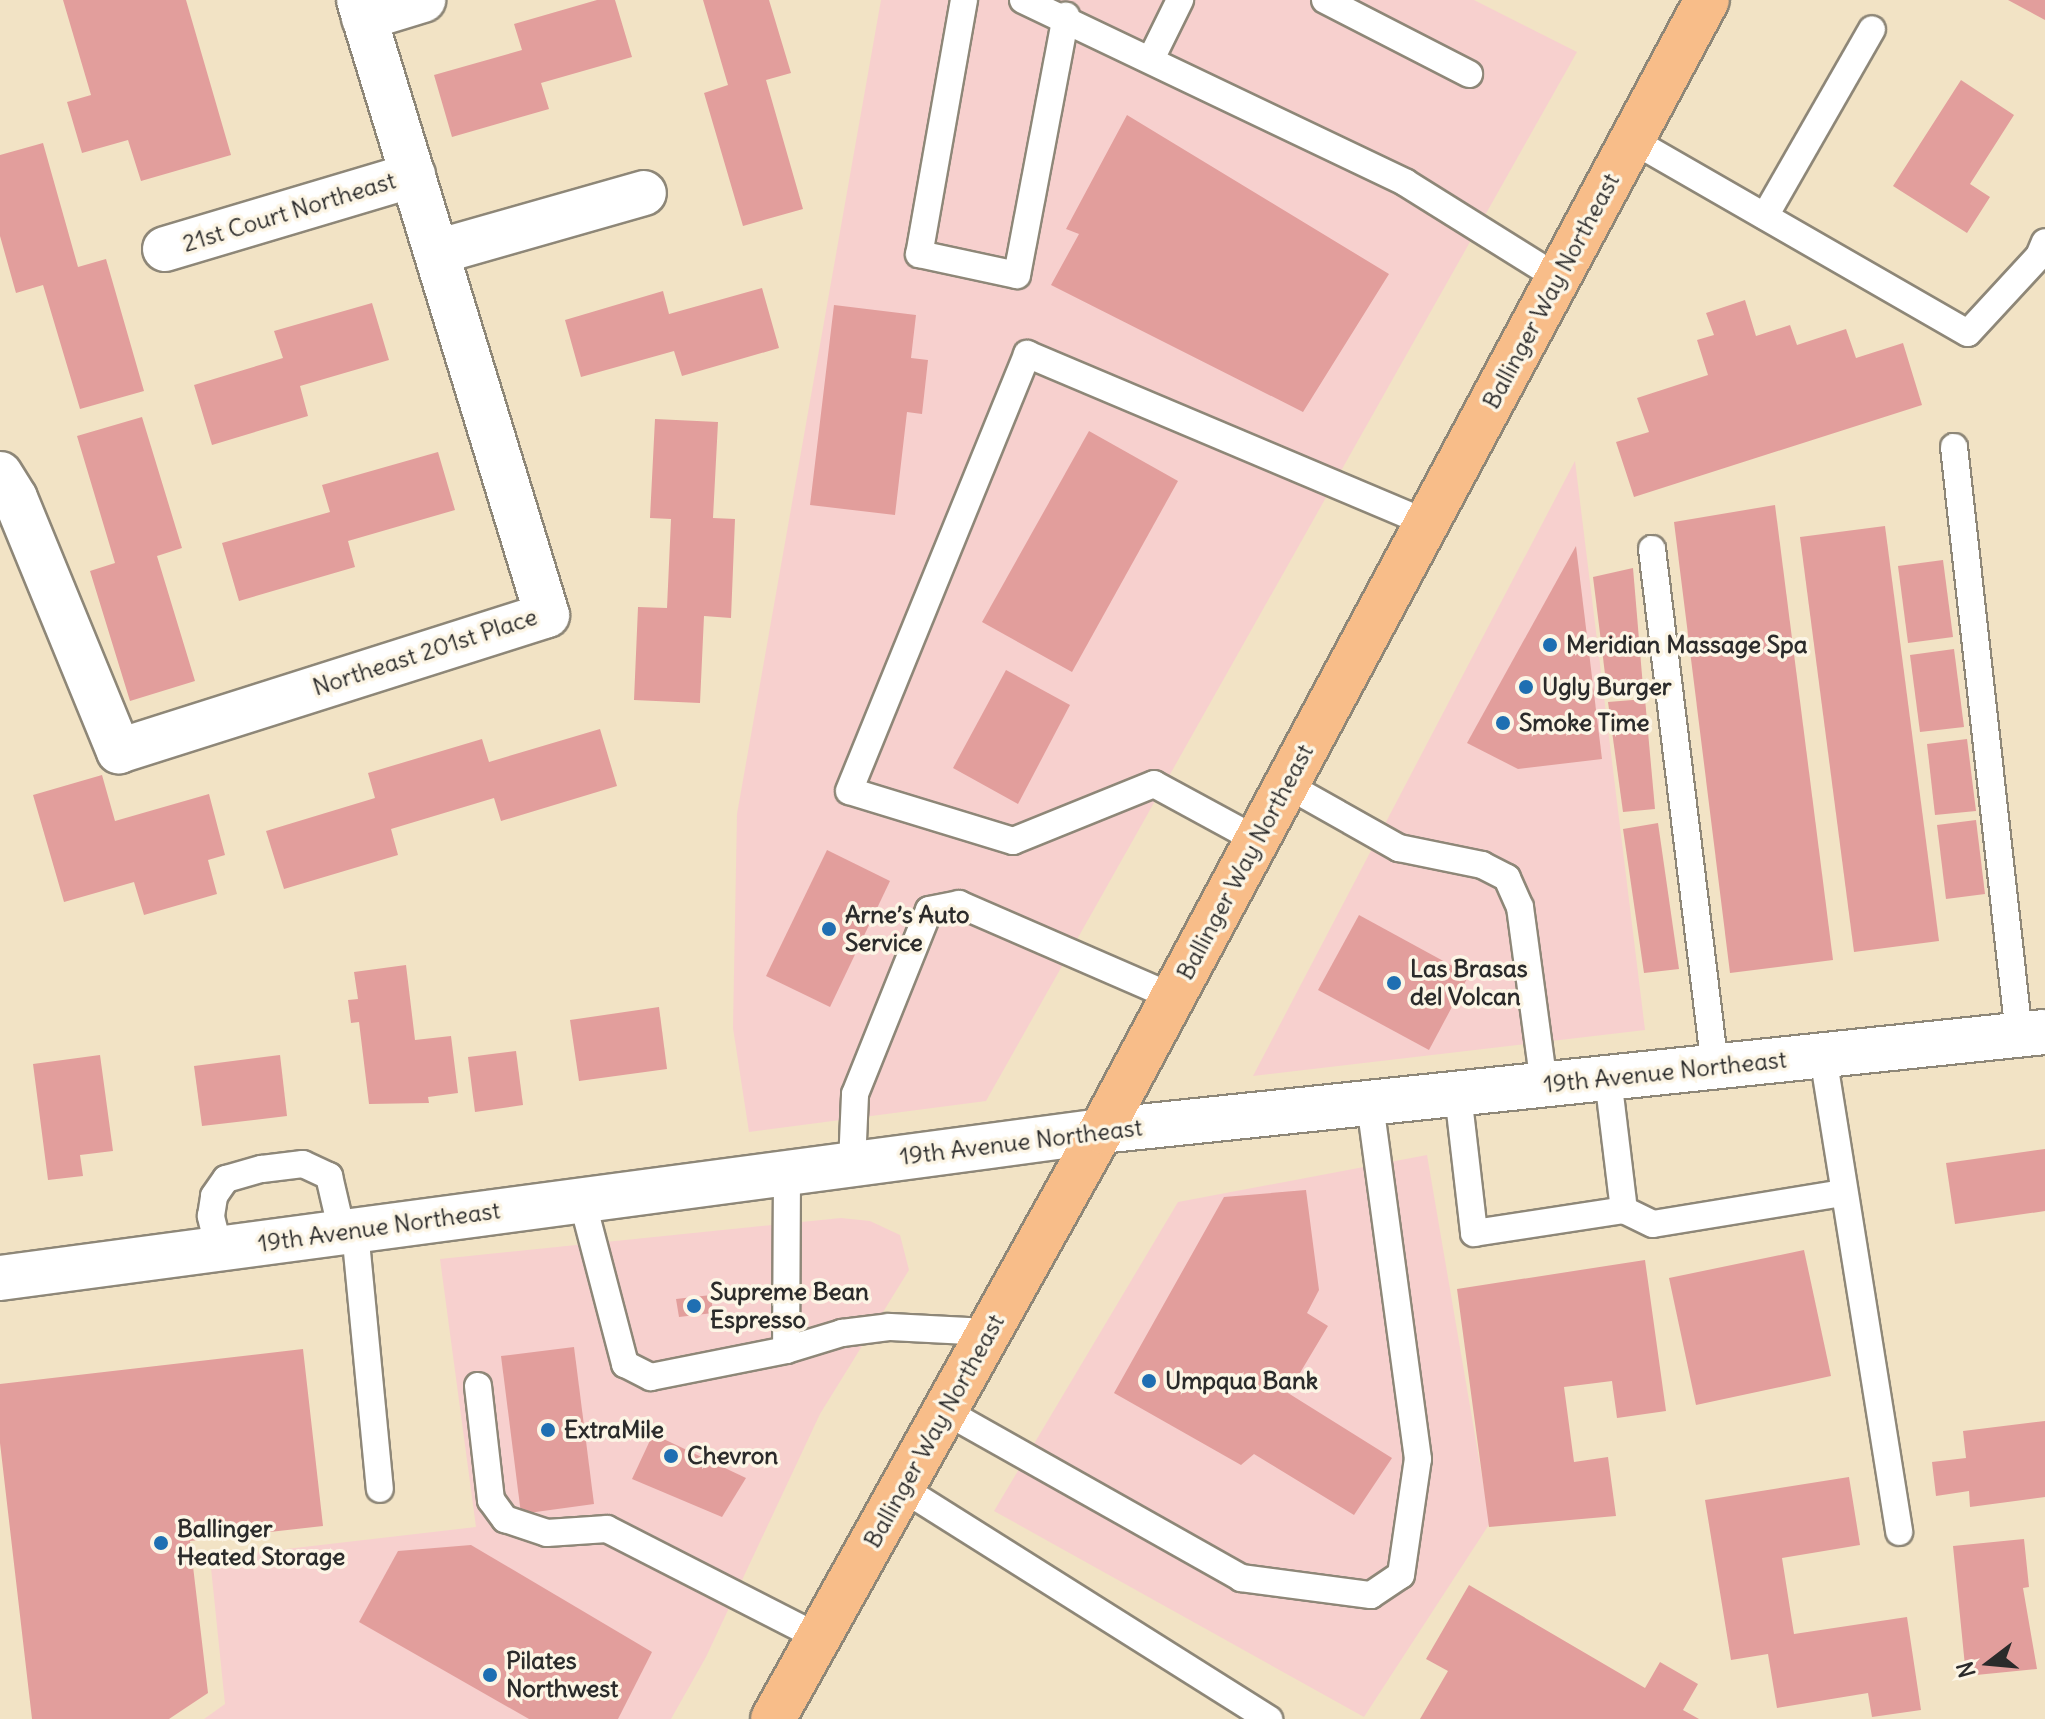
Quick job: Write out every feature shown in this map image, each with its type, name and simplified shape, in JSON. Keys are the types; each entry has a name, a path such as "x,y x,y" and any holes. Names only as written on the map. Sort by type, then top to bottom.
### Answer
{"main road":[{"name":"Ballinger Way Northeast","path":"773,1719 1101,1131 1707,0"}],"street":[{"path":"362,9 423,0"},
{"name":"Northeast 201st Place","path":"0,474 15,498 119,751 547,615 362,9"},
{"name":"21st Court Northeast","path":"165,249 413,175"},
{"path":"437,252 644,193"},
{"name":"19th Avenue Northeast","path":"0,1278 1101,1131 2032,1034"}],"lane":[{"path":"964,0 919,254 1017,275 1066,16"},
{"path":"1023,0 1066,16 1406,183 1558,278"},
{"path":"1151,59 1180,0"},
{"path":"1325,0 1469,74"},
{"path":"1765,216 1872,29"},
{"path":"1632,140 1968,333 2039,256 2045,242"},
{"path":"1257,840 1154,784 1013,841 849,791 1027,354 1427,523"},
{"path":"1954,447 2032,1034"},
{"path":"1652,549 1715,1067"},
{"path":"1287,785 1399,848 1482,865 1507,878 1520,907 1544,1084"},
{"path":"852,1164 855,1094 929,910 959,904 1173,997"},
{"path":"1823,1056 1842,1193 1899,1532"},
{"path":"1608,1078 1624,1210"},
{"path":"1458,1094 1474,1233 1624,1210 1653,1224 1842,1193"},
{"path":"945,1411 1241,1578 1371,1595 1401,1575 1418,1459 1370,1103"},
{"path":"219,1249 211,1216 214,1196 226,1179 262,1169 303,1164 329,1176 348,1232 380,1489"},
{"path":"786,1350 787,1173"},
{"path":"582,1200 625,1364 651,1377 786,1350 842,1333 889,1327 989,1332"},
{"path":"478,1386 491,1500 505,1519 547,1533 607,1529 818,1637"},
{"path":"902,1488 1269,1719"}],"shaded area":[{"path":"881,0 1474,0 1577,52 986,1101 749,1132 733,1028 737,814"},
{"path":"1575,461 1645,1030 1253,1076"},
{"path":"1427,1155 1490,1523 1364,1717 994,1511 1178,1202"},
{"path":"841,1218 870,1221 900,1235 909,1270 820,1414 706,1657 671,1719 204,1719 225,1704 210,1558 476,1527 440,1259"}],"building":[{"path":"63,0 186,0 231,155 141,181 128,140 82,153 67,102 91,95"},
{"path":"597,0 615,0 632,57 541,83 549,109 452,137 434,75 522,50 514,24"},
{"path":"703,0 769,0 791,73 766,80 803,209 743,226 704,93 728,85"},
{"path":"2008,0 2045,0 2045,20"},
{"path":"1961,80 2014,115 1970,184 1990,197 1967,233 1893,186"},
{"path":"1127,115 1389,274 1303,412 1051,285 1079,234 1066,229"},
{"path":"43,143 78,267 106,259 144,391 80,409 43,285 16,293 0,236 0,155"},
{"path":"762,288 779,348 682,376 674,351 581,377 565,320 663,291 669,314"},
{"path":"1745,300 1756,336 1790,325 1797,345 1846,329 1856,358 1903,343 1922,405 1634,497 1616,442 1649,432 1637,398 1708,375 1697,340 1714,335 1706,313"},
{"path":"372,303 389,360 300,386 308,416 212,445 194,385 283,358 274,331"},
{"path":"834,305 916,315 911,358 928,360 922,414 907,412 895,515 810,505"},
{"path":"142,417 182,548 157,556 195,681 130,701 90,571 115,563 77,436"},
{"path":"655,419 718,422 713,518 735,519 731,618 704,616 700,703 634,700 638,607 667,608 671,519 650,518"},
{"path":"1089,431 1178,481 1072,672 982,622"},
{"path":"438,452 455,510 348,541 355,567 239,601 222,543 330,512 322,485"},
{"path":"1775,505 1833,960 1730,973 1674,522"},
{"path":"1885,526 1939,941 1854,952 1800,537"},
{"path":"1576,546 1602,759 1518,769 1467,743"},
{"path":"1943,560 1953,637 1908,643 1898,566"},
{"path":"1633,568 1643,687 1607,690 1593,577"},
{"path":"1954,649 1964,727 1920,732 1910,655"},
{"path":"1006,670 1070,705 1018,804 953,768"},
{"path":"1645,699 1655,809 1623,812 1608,702"},
{"path":"600,729 617,786 501,821 494,798 391,829 398,855 284,889 266,831 375,798 368,773 482,739 489,762"},
{"path":"1967,739 1976,811 1935,815 1927,744"},
{"path":"102,775 115,821 209,794 225,855 208,860 217,894 144,915 134,882 64,902 33,795"},
{"path":"1976,820 1985,894 1946,899 1937,825"},
{"path":"1658,823 1679,969 1644,973 1623,829"},
{"name":"Arne’s Auto Service","path":"827,850 890,881 830,1007 766,976"},
{"name":"Las Brasas del Volcan","path":"1359,915 1469,975 1429,1050 1318,990"},
{"path":"406,965 415,1040 451,1036 458,1093 428,1097 429,1103 369,1104 359,1022 351,1023 348,1000 358,999 354,972"},
{"path":"659,1007 667,1069 579,1081 570,1020"},
{"path":"516,1051 523,1105 475,1112 468,1057"},
{"path":"100,1055 113,1151 80,1155 83,1176 48,1180 33,1064"},
{"path":"280,1055 287,1116 202,1126 194,1066"},
{"path":"2045,1149 2045,1211 1955,1224 1946,1163"},
{"path":"1306,1190 1319,1290 1307,1313 1328,1326 1288,1393 1392,1458 1354,1515 1254,1454 1241,1465 1114,1393 1224,1197"},
{"path":"1804,1250 1831,1376 1696,1405 1669,1278"},
{"path":"1645,1260 1666,1411 1617,1418 1612,1381 1564,1387 1574,1462 1608,1457 1616,1516 1489,1527 1457,1289"},
{"name":"Supreme Bean Espresso","path":"711,1295 713,1313 679,1317 676,1299"},
{"name":"ExtraMile","path":"574,1347 594,1504 521,1514 501,1356"},
{"path":"303,1349 323,1526 190,1541 208,1693 169,1719 32,1719 0,1443 0,1384"},
{"path":"2045,1421 2045,1497 1970,1507 1969,1491 1936,1496 1932,1462 1966,1458 1963,1431"},
{"name":"Chevron","path":"653,1434 746,1478 722,1517 632,1479"},
{"path":"1849,1477 1860,1545 1782,1558 1794,1634 1907,1617 1921,1710 1872,1717 1868,1693 1777,1708 1768,1654 1731,1660 1705,1500"},
{"path":"2024,1539 2029,1587 2023,1588 2037,1669 1966,1676 1953,1546"},
{"path":"471,1545 652,1652 618,1719 529,1719 359,1622 398,1551"},
{"path":"1469,1585 1645,1688 1660,1662 1698,1684 1683,1710 1699,1719 1420,1719 1448,1671 1426,1659"}],"place":[{"name":"Meridian Massage Spa","path":"1550,645"},
{"name":"Ugly Burger","path":"1526,687"},
{"name":"Smoke Time","path":"1503,723"},
{"name":"Arne’s Auto Service","path":"829,929"},
{"name":"Las Brasas del Volcan","path":"1394,983"},
{"name":"Supreme Bean Espresso","path":"694,1306"},
{"name":"Umpqua Bank","path":"1149,1381"},
{"name":"ExtraMile","path":"548,1430"},
{"name":"Chevron","path":"671,1456"},
{"name":"Ballinger Heated Storage","path":"161,1543"},
{"name":"Pilates Northwest","path":"490,1675"}]}
